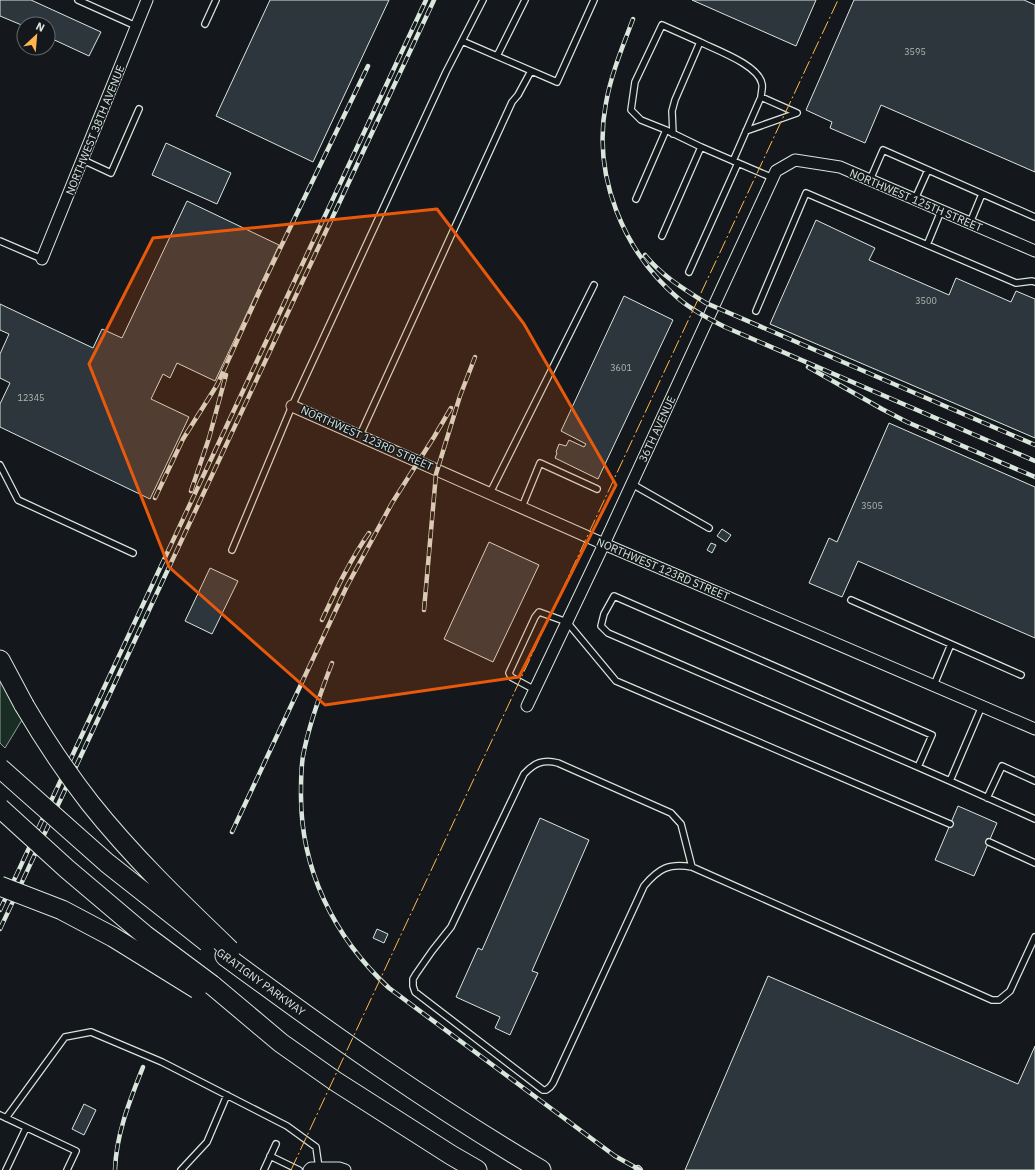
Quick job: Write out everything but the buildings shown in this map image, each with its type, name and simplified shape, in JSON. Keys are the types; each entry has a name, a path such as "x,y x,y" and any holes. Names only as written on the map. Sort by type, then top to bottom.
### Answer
{"highway":[{"path":"0,660 47,744 90,803 134,855 228,953"},
{"name":"GRATIGNY PARKWAY","path":"0,768 107,863 170,914 228,953 268,988 385,1071 484,1136 541,1170"},
{"path":"0,808 67,869 209,990 335,1081 476,1170"},
{"path":"0,886 62,910 209,990"}],"street":[{"name":"NORTHWEST 38TH AVENUE","path":"42,260 147,0"},
{"name":"36TH AVENUE","path":"527,706 632,484 776,171 795,160"},
{"name":"NORTHWEST 125TH STREET","path":"795,160 840,167 1035,251"},
{"name":"NORTHWEST 123RD STREET","path":"292,406 604,544 1035,729"},
{"path":"314,1169 342,1169"}],"lane":[{"path":"78,0 136,26"},
{"path":"205,24 216,0"},
{"path":"232,550 292,406 446,72 483,0"},
{"path":"497,56 524,0"},
{"path":"462,41 557,82 594,0"},
{"path":"690,272 735,162 746,131 761,97 762,84 757,74 749,67 700,42 662,25 635,82 631,110 641,120 666,130 701,147 735,162 773,178"},
{"path":"673,134 672,111 675,100 700,42"},
{"path":"360,435 512,102 518,95 531,71"},
{"path":"746,131 797,113 761,97"},
{"path":"83,160 111,173 139,109"},
{"path":"636,199 666,130"},
{"path":"662,236 701,147"},
{"path":"870,180 883,150 1035,217"},
{"path":"915,199 928,170"},
{"path":"756,311 806,193 1016,283 1035,282"},
{"path":"970,223 982,194"},
{"path":"927,245 941,210"},
{"path":"0,241 42,260"},
{"path":"490,493 594,285"},
{"path":"522,507 540,463 597,489"},
{"path":"0,465 18,500 133,553"},
{"path":"632,484 709,528"},
{"path":"918,767 932,735 614,596 604,614 601,626 608,633 1035,819"},
{"path":"851,600 1021,675"},
{"path":"535,690 511,677 509,673 535,617 539,612 567,622 616,681 950,824"},
{"path":"934,685 951,644"},
{"path":"950,781 982,706"},
{"path":"692,866 681,824 670,814 558,764 543,761 535,764 524,774 451,927 413,979 415,992 543,1090 546,1090 553,1083 644,886 659,872 667,867 677,864 692,866 992,1000 1000,1000 1010,991 1035,937"},
{"path":"987,798 1002,766 1035,781"},
{"path":"989,842 1035,863"},
{"path":"6,1118 65,1037 91,1032 162,1062 287,1126 316,1147 314,1169"},
{"path":"181,1170 207,1142 227,1095"},
{"path":"0,1115 76,1151 68,1170"},
{"path":"6,1170 26,1128"},
{"path":"264,1170 276,1144"},
{"path":"270,1156 298,1170"}],"highlighted area":[{"path":"437,209 524,324 616,485 519,677 325,705 169,567 89,364 153,238"}],"green space":[{"path":"0,673 25,715 5,748 0,743"}],"railway":[{"path":"0,910 426,0"},
{"path":"0,929 434,0"},
{"path":"633,19 608,92 603,130 604,157 608,184 616,210 642,259 659,280 689,307 725,327 1035,461"},
{"path":"155,498 183,439 217,385 261,288 368,66"},
{"path":"645,255 666,276 706,303 1035,445"},
{"path":"424,610 436,474 460,396 475,357"},
{"path":"808,367 907,422 1035,477"},
{"path":"191,491 209,438 226,375"},
{"path":"232,832 347,586 392,503 451,408"},
{"path":"322,620 349,564 369,533"},
{"path":"332,663 315,709 305,744 302,765 301,792 302,820 314,874 324,900 337,924 352,947 369,968 389,988 615,1156 640,1170"},
{"path":"115,1170 121,1130 143,1067"}],"power":[{"path":"291,1170 838,0"}]}
